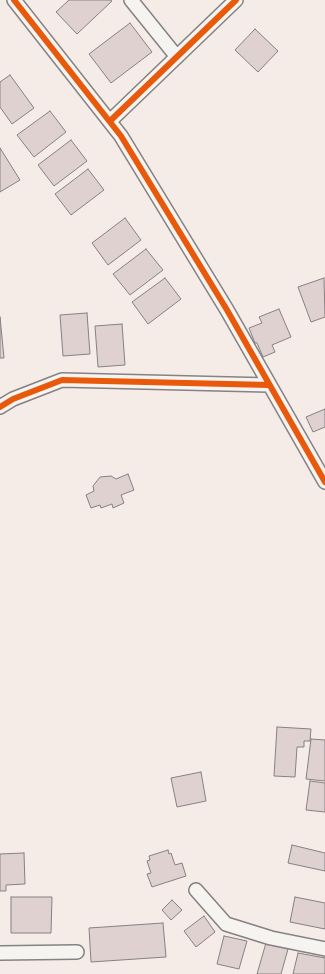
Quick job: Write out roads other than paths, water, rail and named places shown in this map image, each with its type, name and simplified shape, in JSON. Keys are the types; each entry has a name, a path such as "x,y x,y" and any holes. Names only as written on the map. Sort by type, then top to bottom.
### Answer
{"street":[{"path":"14,0 121,136 227,310 325,482"},
{"path":"131,0 177,57"},
{"path":"110,121 236,0"},
{"path":"0,407 13,399 62,380 269,385"},
{"path":"196,890 226,924 271,938 325,949"},
{"path":"0,953 77,952"}]}
